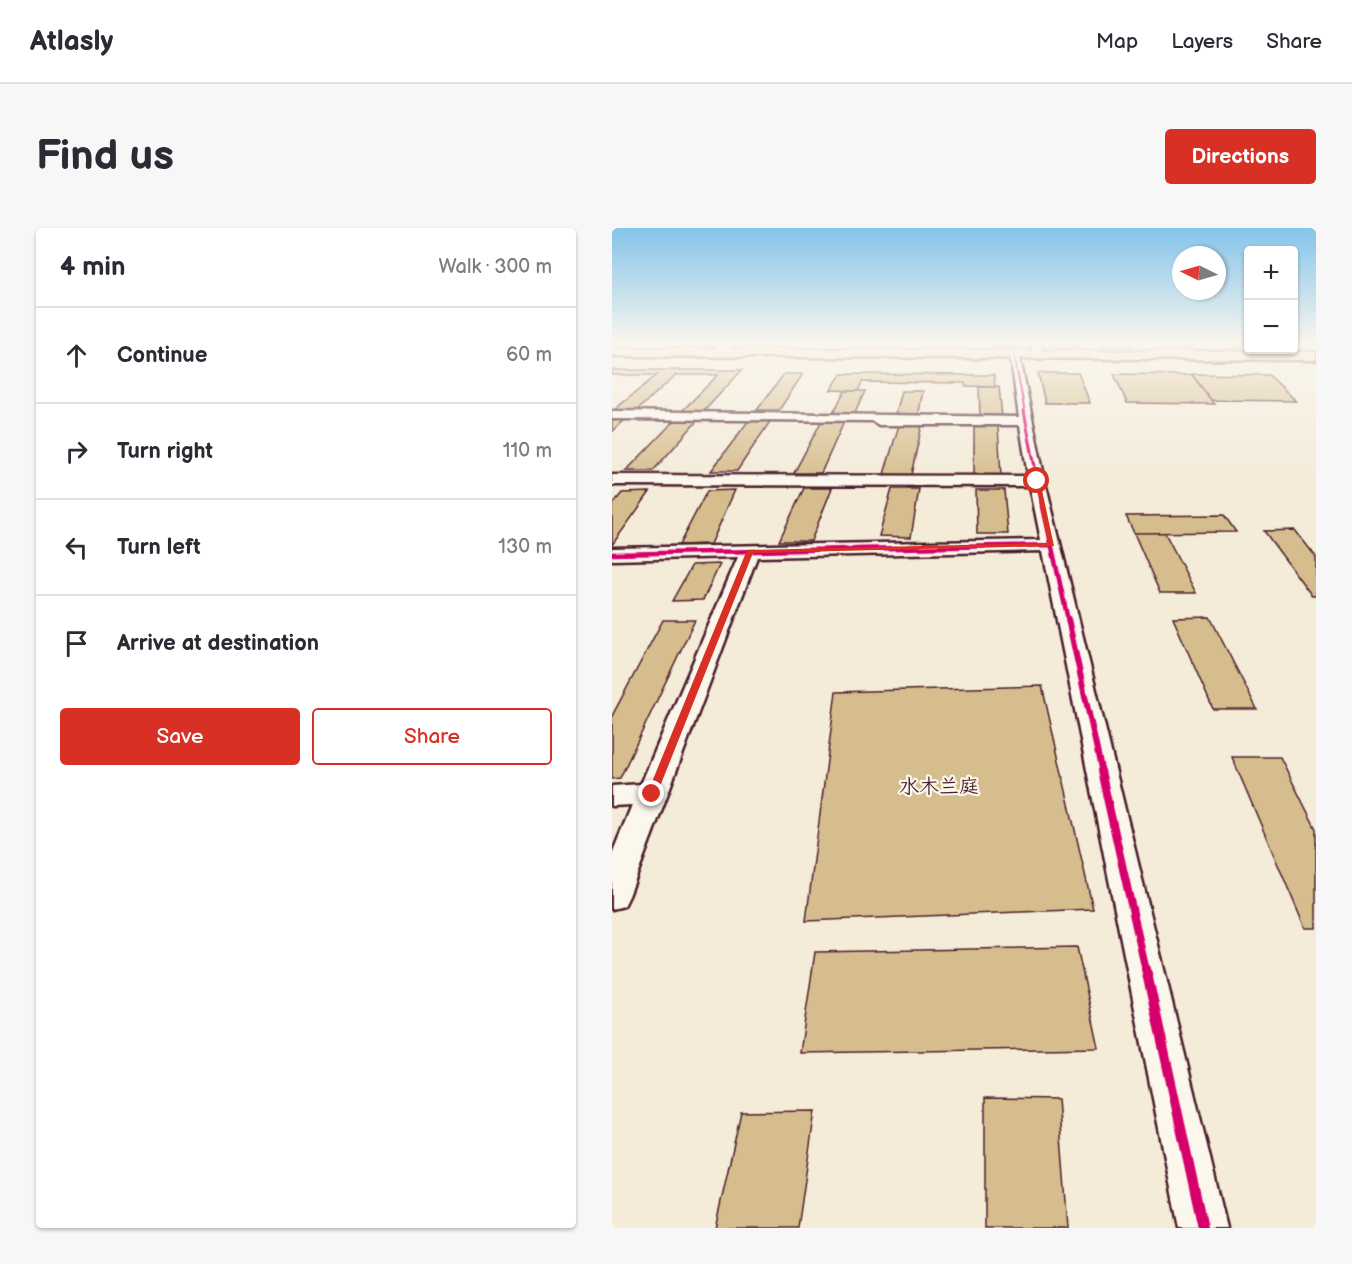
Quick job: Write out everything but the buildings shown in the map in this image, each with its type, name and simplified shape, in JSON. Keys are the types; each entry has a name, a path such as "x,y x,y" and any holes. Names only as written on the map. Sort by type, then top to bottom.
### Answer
{"street":[{"path":"1027,390 1027,421 1037,481 1203,1228"},
{"path":"612,415 880,417 879,421 1027,421"},
{"path":"612,480 1037,481"},
{"path":"612,555 1052,544"},
{"path":"612,896 750,551"},
{"path":"612,796 652,794"}],"cycle path":[{"path":"1020,390 1037,481 1203,1228"},
{"path":"612,554 1052,545"}],"district":[{"name":"水木兰庭","path":"939,786"}],"route":[{"path":"652,794 750,551 1052,544 1037,481"}]}
